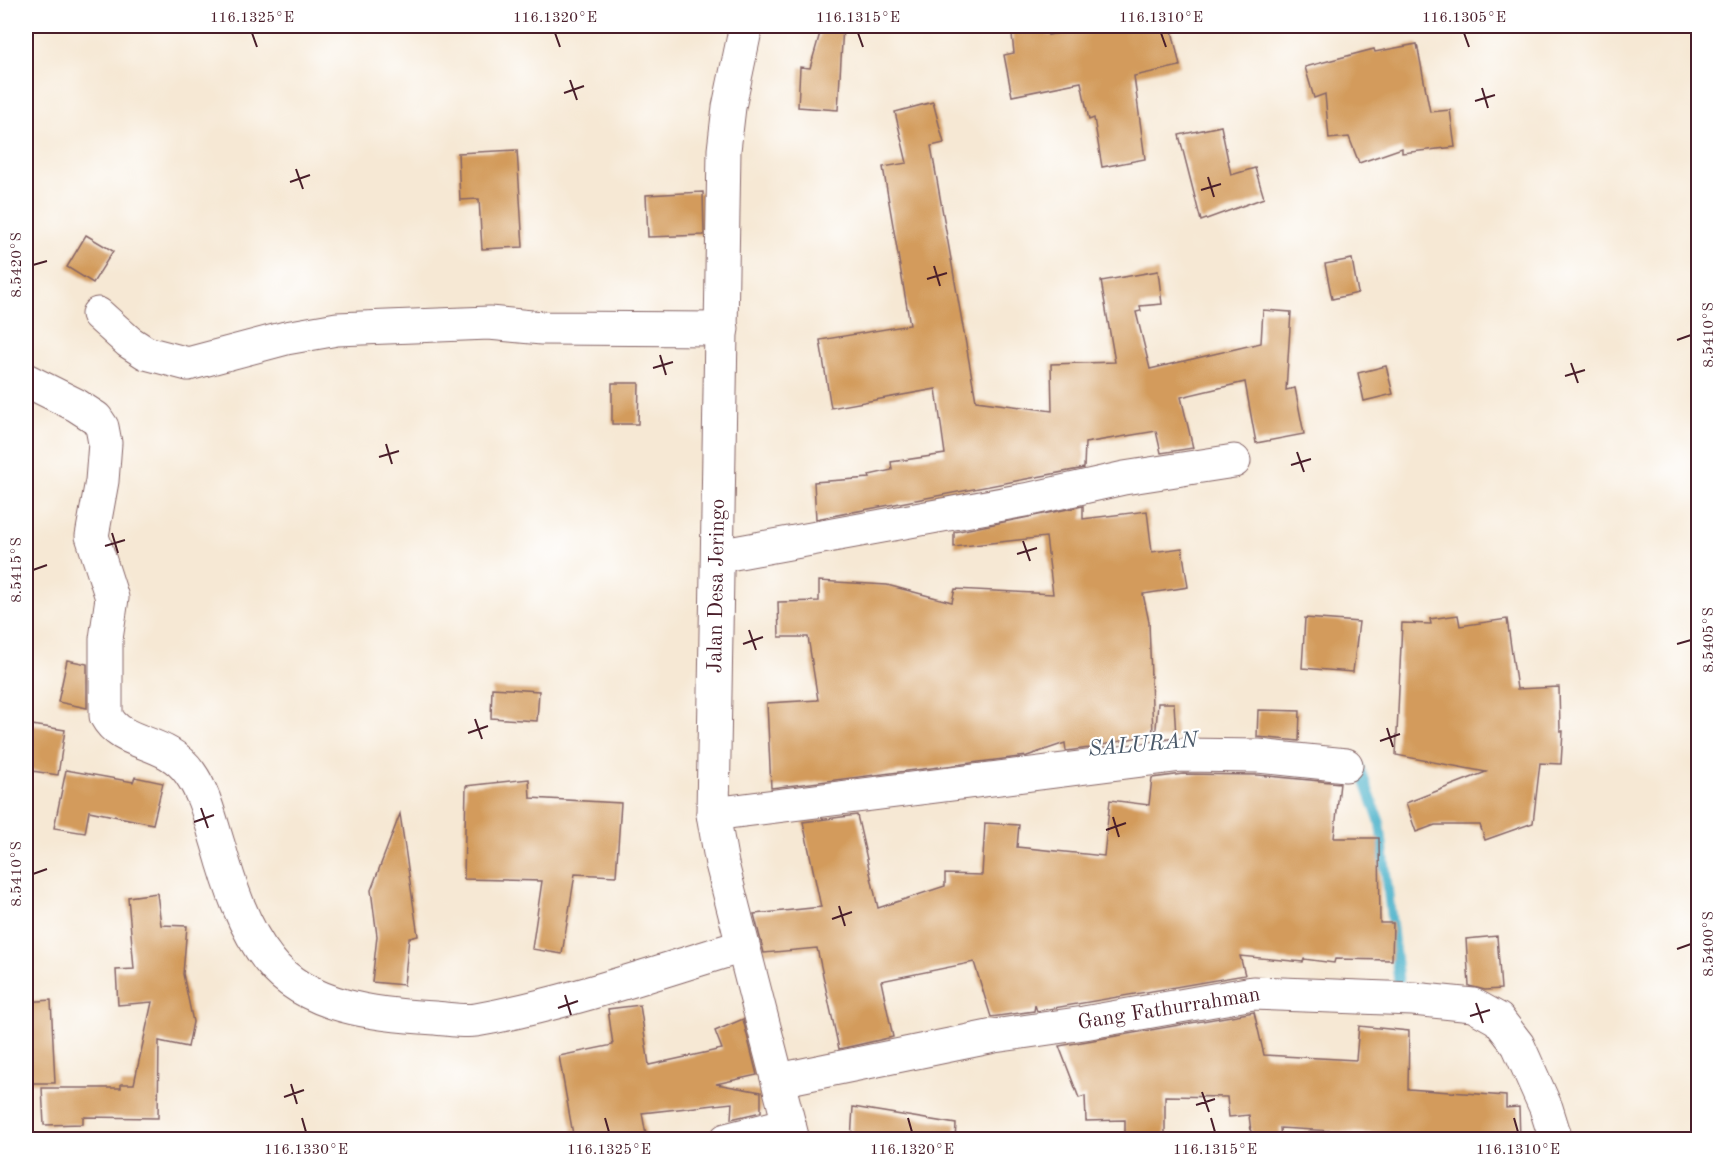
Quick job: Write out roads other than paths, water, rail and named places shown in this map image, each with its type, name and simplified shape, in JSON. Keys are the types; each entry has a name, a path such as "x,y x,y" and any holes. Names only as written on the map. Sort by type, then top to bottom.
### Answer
{"street":[{"name":"Jalan Desa Jeringo","path":"746,26 729,107 724,150 713,814 722,864 791,1132"},
{"path":"98,314 129,342 146,353 188,364 286,338 337,329 489,323 542,328 722,329"},
{"path":"26,380 76,405 96,418 102,427 105,443 102,481 92,536 111,598 106,639 106,716 112,727 123,735 164,749 189,771 205,798 228,881 246,921 269,960 294,984 326,1000 380,1013 474,1021 558,1000 743,946"},
{"path":"718,556 1030,499 1124,478 1234,461"},
{"path":"713,814 1182,755 1258,756 1346,765"},
{"name":"Gang Fathurrahman","path":"779,1080 994,1036 1084,1023 1253,993 1413,999 1473,1005 1498,1019 1518,1045 1546,1108 1556,1140"},
{"path":"726,1140 791,1132"}],"waterway":[{"name":"SALURAN","path":"1351,763 1359,765 1380,823 1399,985"}]}
